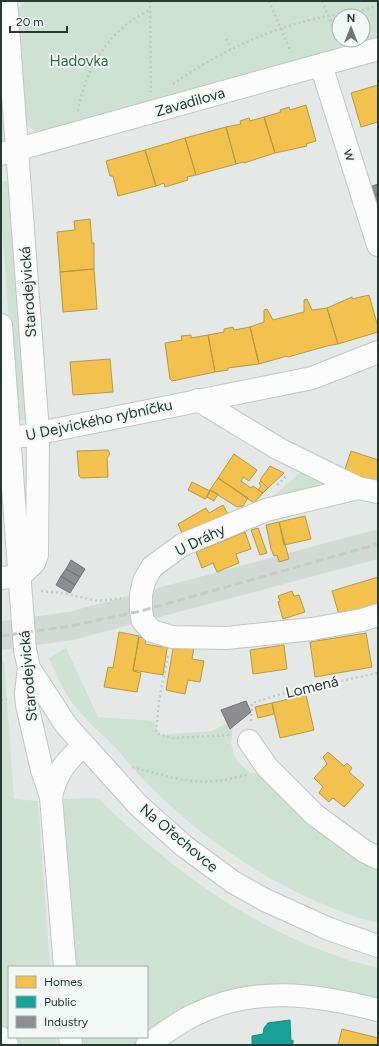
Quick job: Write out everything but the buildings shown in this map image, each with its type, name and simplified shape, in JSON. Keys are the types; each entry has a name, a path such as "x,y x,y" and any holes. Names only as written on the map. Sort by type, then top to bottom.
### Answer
{"street":[{"name":"Starodejvická","path":"6,1 9,152 38,432 37,555 34,563 10,577"},
{"name":"Zavadilova","path":"9,152 378,49"},
{"name":"w","path":"321,65 378,245"},
{"name":"Starodejvická","path":"1,324 10,577 28,668 26,693 27,705 42,770 51,797 65,966"},
{"name":"U Dejvického rybníčku","path":"5,440 38,432 312,378 378,352"},
{"path":"198,400 302,461 368,490"},
{"name":"U Dráhy","path":"368,490 266,510 182,545 152,566 144,581 140,595 140,611 143,622 152,631 172,638 226,638 312,629 362,620 378,615"},
{"name":"Na Ořechovce","path":"28,668 66,725 138,805 184,846 233,882 291,912 329,929 378,946"},
{"path":"250,741 267,767 316,815 364,851 378,858"},
{"name":"Starodejvická","path":"51,797 55,780 61,769 84,744"},
{"path":"147,1045 193,1016 227,1001 270,994 319,998 378,1010"},
{"path":"1,1038 7,1045"}],"path":[{"path":"150,1 151,96 155,112"},
{"path":"269,1 300,71"},
{"path":"322,1 331,22"},
{"path":"170,86 193,70 231,49 281,29 307,20 364,10 378,5"},
{"path":"77,117 81,92 101,52 123,28 150,10"},
{"path":"226,39 231,49"},
{"path":"275,487 302,461"},
{"path":"37,590 62,593 98,601 140,595"},
{"path":"172,638 160,700 156,733 172,738 228,735 250,741"},
{"name":"Lomená","path":"252,709 252,703 288,692 378,673"},
{"path":"126,765 197,783 222,781 267,767"}],"shaded area":[{"path":"378,529 378,559 73,640 1,650 1,621 68,612"}],"green space":[{"name":"Hadovka","path":"25,1 378,1 378,39 371,41 371,8 331,8 331,48 346,48 41,133 34,131 26,124 17,11"},
{"path":"1,68 7,138 4,143 1,143"},
{"path":"10,180 27,419 21,421 16,414 1,213 1,182"},
{"path":"303,470 335,485 263,505"},
{"path":"66,648 98,717 155,721 158,735 212,731 227,723 230,729 233,727 231,744 235,758 248,772 262,775 378,865 378,923 348,914 289,888 232,854 205,835 181,815 146,783 115,747 83,716 74,705 62,686 49,658"},
{"path":"4,661 14,799 38,801 50,966 8,966 8,1035 1,1026 1,662"},
{"path":"93,798 100,800 153,848 181,870 240,910 271,928 303,943 342,958 378,968 378,1004 346,997 192,1010 148,1037 148,966 77,966 63,799"},
{"path":"11,1038 56,1038 56,1045 20,1045"},
{"path":"83,1038 146,1038 135,1045 84,1045"}],"railway":[{"path":"1,636 71,626 141,611 378,544"}]}
